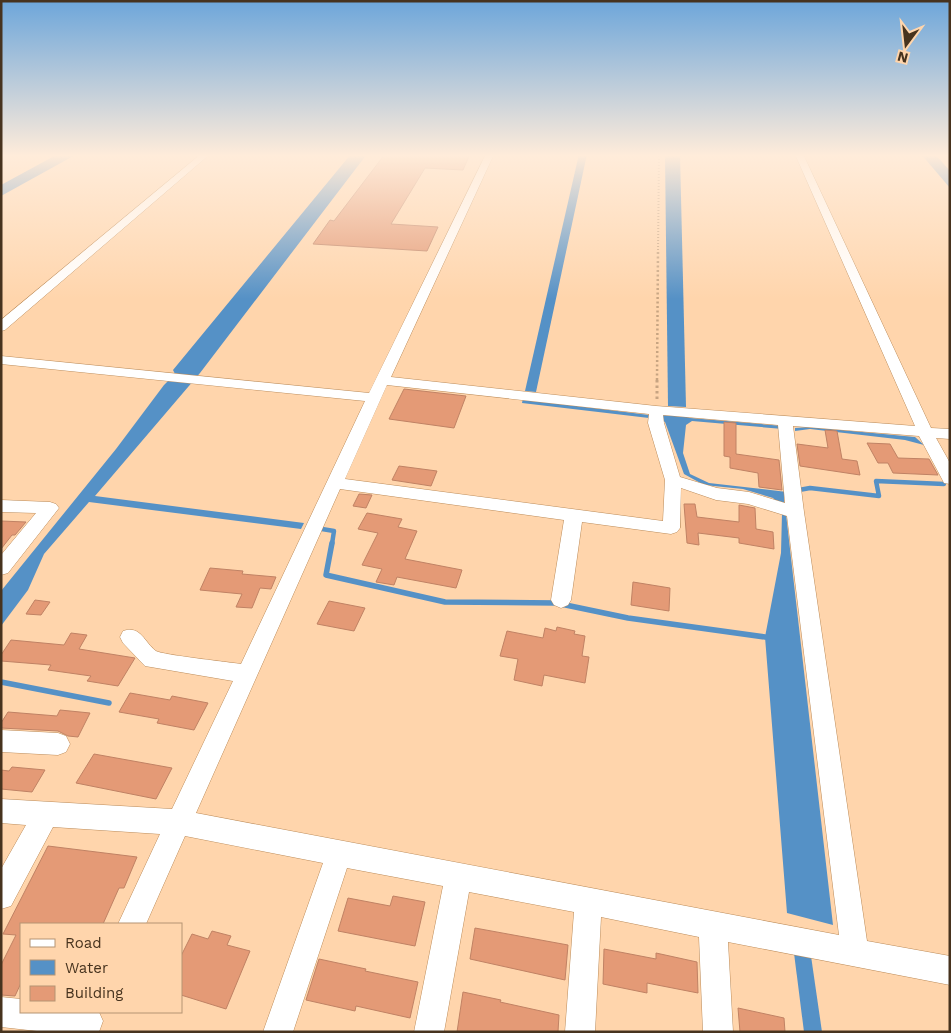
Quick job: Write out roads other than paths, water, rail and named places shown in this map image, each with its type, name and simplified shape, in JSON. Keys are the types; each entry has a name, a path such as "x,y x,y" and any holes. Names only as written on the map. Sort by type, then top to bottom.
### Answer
{"street":[{"path":"1,327 149,202"},
{"path":"132,923 177,822 334,483 467,202"},
{"path":"821,202 925,432 950,479"},
{"path":"1,360 374,398"},
{"path":"383,380 656,410 950,434"},
{"path":"334,483 671,528 673,480 656,423 656,410"},
{"path":"785,421 795,512 855,953"},
{"path":"673,480 716,494 749,498 795,512"},
{"path":"1,506 50,508 1,568"},
{"path":"561,600 574,515"},
{"path":"130,637 152,660 246,674"},
{"path":"1,741 58,744"},
{"path":"1,812 177,822 950,971"},
{"path":"1,896 46,815"},
{"path":"278,1032 339,854"},
{"path":"429,1032 458,876"},
{"path":"580,1032 588,902"},
{"path":"713,925 718,1032"},
{"path":"1,1012 88,1022"}],"water":[{"path":"311,202 330,202 200,373 95,496 304,523 301,529 89,502 44,554 28,590 1,626 1,591 116,449 164,385 175,374 173,370"},
{"path":"568,202 577,202 536,392 525,391"},
{"path":"666,202 681,202 686,407 668,406"},
{"path":"523,398 649,415 649,418 522,403"},
{"path":"668,414 685,415 690,418 783,426 783,429 692,421 686,425 683,453 690,474 709,483 787,492 787,496 784,498 785,507 780,506 773,498 743,489 704,485 684,474 665,422 661,420 662,416"},
{"path":"809,427 915,437 924,445 905,440 810,429 795,431 795,428"},
{"path":"782,513 786,514 833,925 787,913 765,637 781,553"},
{"path":"794,953 811,956 822,1032 804,1032"}],"waterway":[{"path":"799,490 810,488 879,496 876,481 944,484"},
{"path":"322,529 334,531 332,544"},
{"path":"332,543 326,575 445,602 556,603 628,618 765,637"},
{"path":"1,682 109,703"}]}
